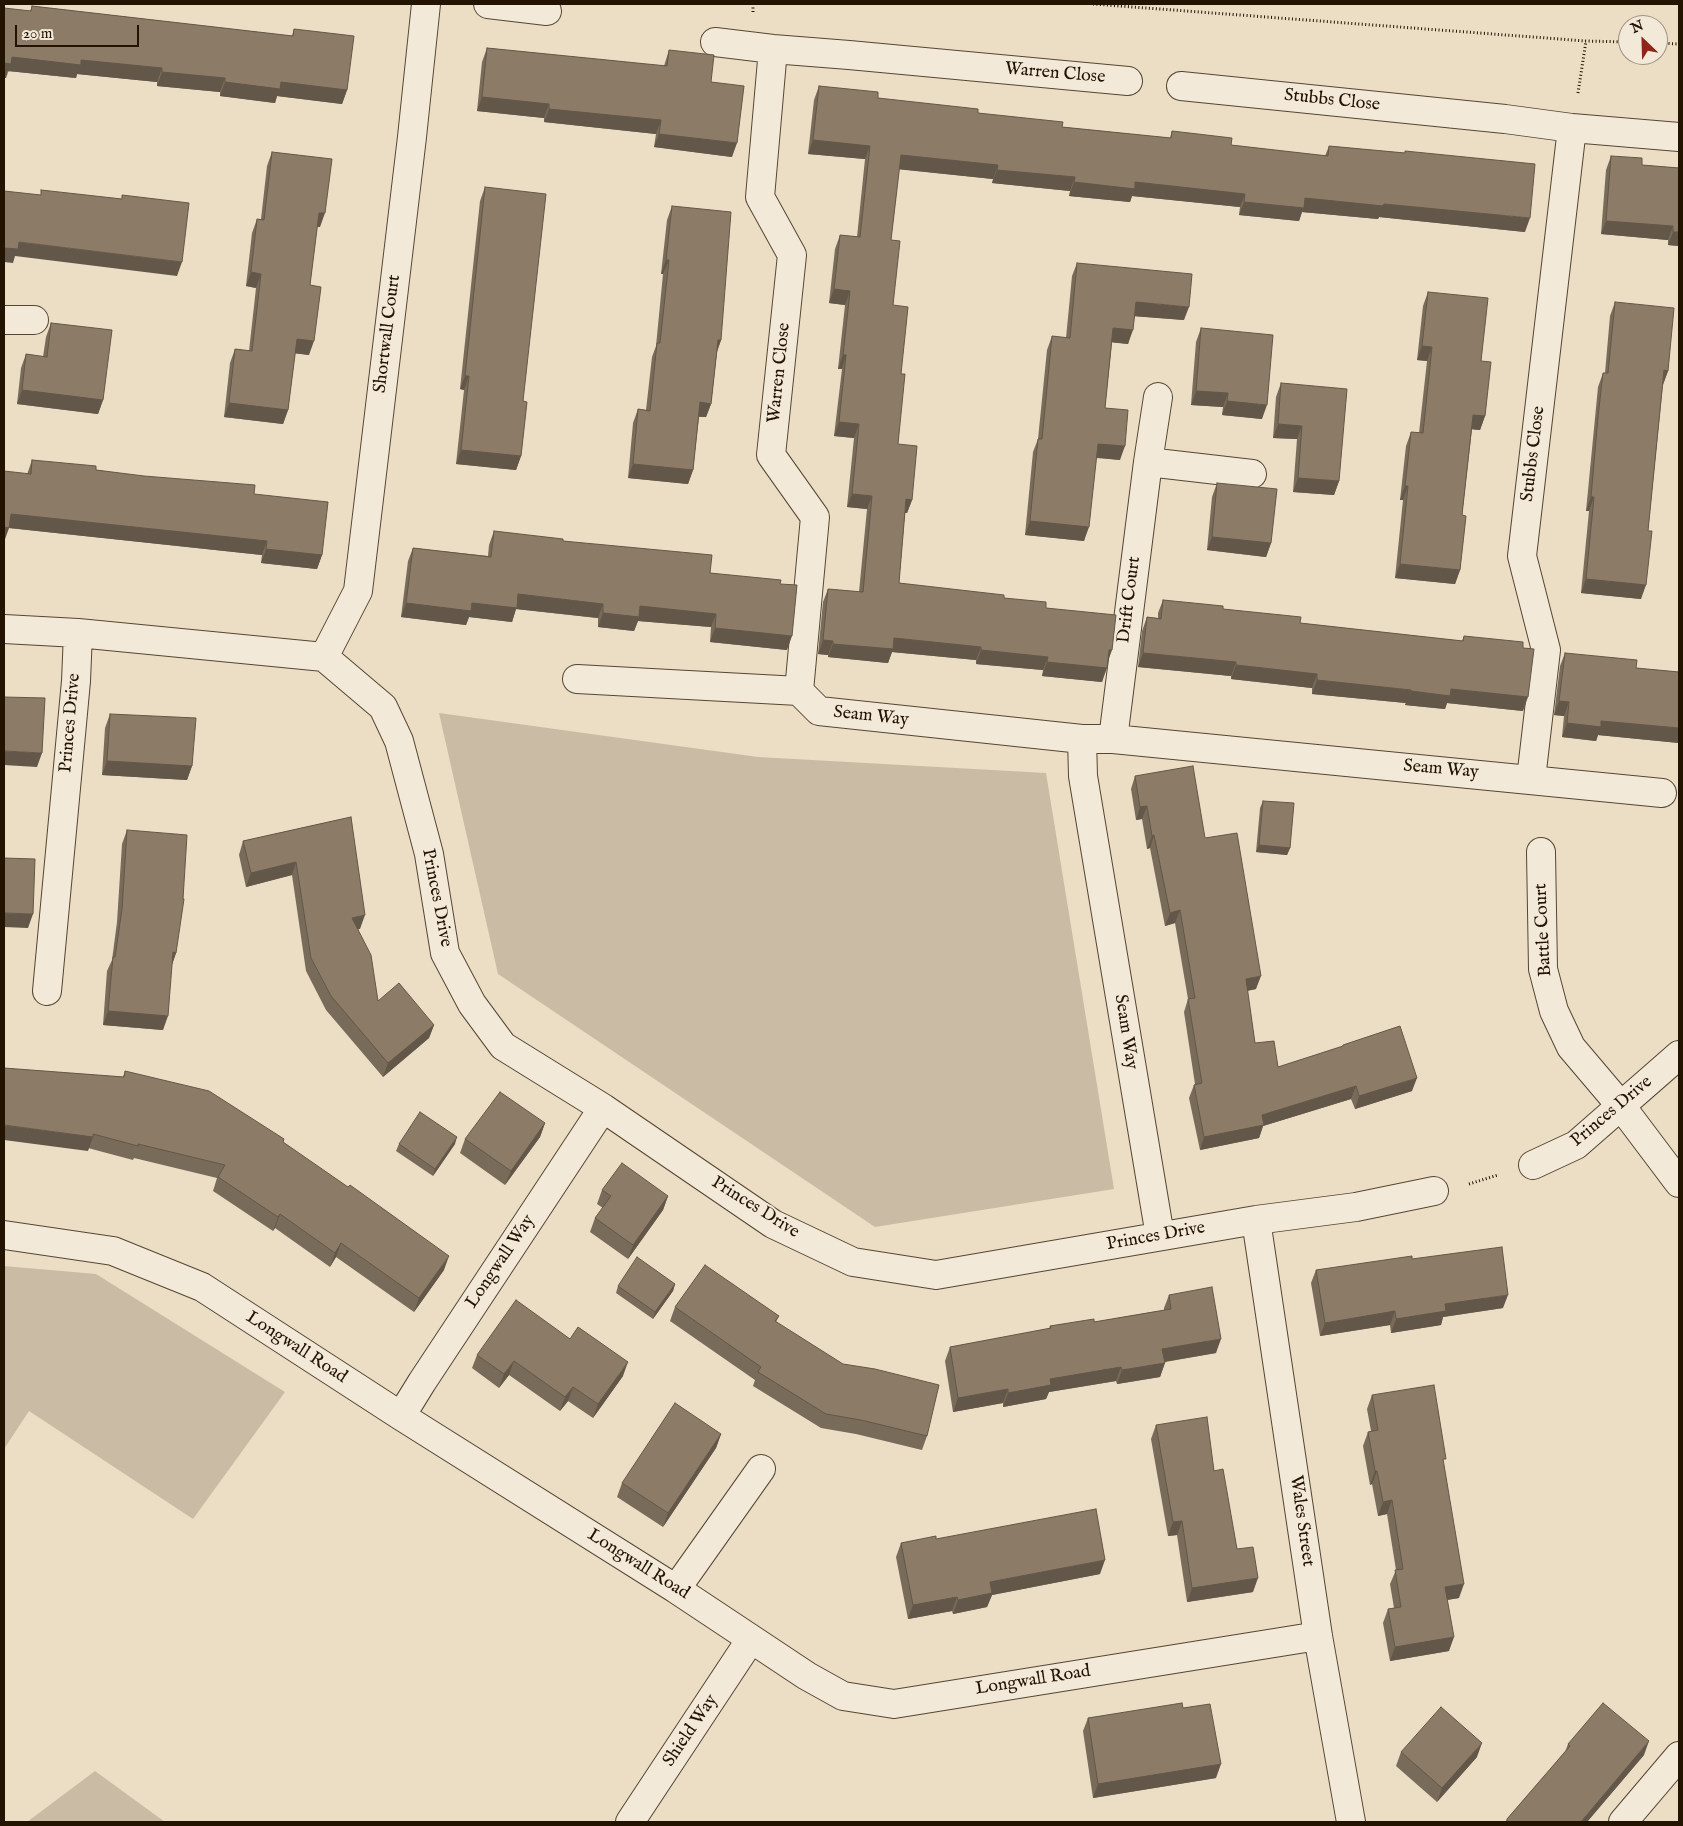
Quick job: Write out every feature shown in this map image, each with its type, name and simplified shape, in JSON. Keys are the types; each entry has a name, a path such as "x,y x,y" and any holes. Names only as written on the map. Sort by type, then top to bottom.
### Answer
{"street":[{"name":"Shortwall Court","path":"324,657 358,591 410,156 426,4"},
{"path":"488,4 547,11"},
{"name":"Warren Close","path":"715,42 773,49 1128,81"},
{"name":"Warren Close","path":"773,49 760,197 792,255 771,455 815,517 799,691"},
{"name":"Stubbs Close","path":"1181,86 1505,119 1572,128 1679,137"},
{"name":"Stubbs Close","path":"1530,779 1546,650 1522,556 1572,128"},
{"path":"4,320 34,320"},
{"name":"Drift Court","path":"1113,739 1141,513 1158,397"},
{"path":"1148,462 1252,474"},
{"path":"4,629 78,633 324,657"},
{"name":"Princes Drive","path":"46,991 76,681 78,633"},
{"name":"Princes Drive","path":"324,657 383,707 399,741 429,854 446,953 472,1004 503,1046 604,1108 773,1224 853,1262 936,1275 1256,1220 1356,1207 1434,1191"},
{"path":"577,679 799,691"},
{"name":"Seam Way","path":"799,691 818,711 1082,739 1113,739 1662,793"},
{"name":"Seam Way","path":"1082,739 1083,776 1160,1236"},
{"name":"Battle Court","path":"1541,852 1543,969 1554,1011 1572,1047 1621,1106 1679,1183"},
{"name":"Princes Drive","path":"1533,1164 1576,1144 1679,1055"},
{"name":"Longwall Way","path":"401,1416 604,1108"},
{"name":"Wales Street","path":"1256,1220 1318,1636 1351,1822"},
{"name":"Longwall Road","path":"4,1235 113,1250 202,1287 401,1416 676,1589 807,1676 843,1696 894,1704 1318,1636"},
{"path":"676,1589 761,1469"},
{"name":"Shield Way","path":"630,1822 751,1639"},
{"path":"1623,1822 1679,1756"}],"path":[{"path":"1093,4 1586,41 1618,42"},
{"path":"1572,128 1586,41"},
{"path":"1434,1191 1471,1184 1533,1164"}],"shaded area":[{"path":"439,713 758,757 1046,773 1114,1189 875,1227 498,974"},
{"path":"4,1266 96,1274 285,1392 193,1519 29,1411 4,1449"},
{"path":"95,1771 165,1822 27,1822"}],"building":[{"path":"32,6 293,36 294,29 354,36 347,90 281,82 280,89 225,82 225,78 162,72 162,68 81,60 81,65 12,57 11,64 4,63 4,8 31,11"},
{"path":"487,48 667,66 669,50 714,55 711,82 744,86 737,143 659,134 661,120 549,109 549,104 482,97"},
{"path":"819,86 878,92 878,98 978,109 978,113 1063,122 1062,127 1171,138 1172,131 1232,138 1231,145 1328,156 1329,146 1405,153 1405,151 1535,164 1530,218 1305,198 1304,208 1244,202 1245,194 1135,182 1135,189 1074,182 1075,177 997,170 998,165 901,155 891,240 900,241 893,305 908,307 901,374 905,374 898,444 917,446 912,500 906,499 899,583 1004,595 1004,598 1046,602 1046,608 1116,615 1112,650 1109,650 1107,668 1047,662 1048,657 981,650 981,647 894,638 893,649 833,644 833,641 823,640 828,589 863,592 872,496 852,494 859,424 839,422 846,355 843,355 850,291 834,289 840,235 860,237 870,146 813,140"},
{"path":"272,152 332,159 325,213 319,213 310,285 321,287 314,341 297,339 288,410 229,403 235,349 252,351 261,274 251,272 257,219 264,220"},
{"path":"1611,156 1642,158 1642,165 1679,168 1679,232 1673,232 1673,226 1606,221"},
{"path":"485,187 546,194 523,401 527,402 521,456 461,450 469,376 465,376"},
{"path":"41,190 122,199 122,195 189,203 182,262 19,242 18,249 4,248 4,191 41,195"},
{"path":"672,206 731,212 721,340 718,340 711,404 700,402 693,470 633,464 638,409 650,411 657,343 660,343 669,260 666,260"},
{"path":"1077,263 1192,274 1189,307 1136,302 1133,330 1113,328 1105,408 1128,410 1125,446 1098,444 1089,527 1030,521 1038,439 1042,439 1052,336 1070,338"},
{"path":"1428,292 1488,298 1481,361 1491,362 1485,416 1473,415 1462,515 1466,516 1460,570 1400,564 1411,432 1423,433 1432,347 1422,346"},
{"path":"1615,302 1674,308 1668,371 1664,370 1648,531 1652,531 1646,585 1586,579 1594,497 1591,497 1598,417 1603,373 1608,373"},
{"path":"51,323 112,330 103,400 22,390 26,354 47,357"},
{"path":"1201,328 1273,335 1267,405 1227,401 1228,393 1196,391"},
{"path":"1281,383 1347,389 1339,481 1298,478 1302,426 1278,424"},
{"path":"32,460 96,466 96,470 144,476 255,485 254,494 328,502 322,555 266,549 267,541 11,514 9,528 4,527 4,471 31,474"},
{"path":"1217,483 1277,489 1271,543 1212,537"},
{"path":"494,531 563,539 563,541 712,555 710,573 781,580 780,584 797,585 792,636 715,628 716,614 640,606 639,617 603,613 603,604 518,594 517,608 472,603 471,611 406,603 413,548 491,557"},
{"path":"1163,600 1223,606 1223,609 1301,617 1300,623 1463,641 1464,636 1523,642 1523,648 1534,649 1528,697 1451,689 1450,696 1317,680 1317,674 1236,665 1236,662 1143,653 1147,617 1161,619"},
{"path":"1565,653 1637,660 1636,668 1679,672 1679,728 1601,721 1601,727 1567,723 1569,702 1559,701"},
{"path":"4,697 45,698 42,753 4,751"},
{"path":"110,714 196,718 192,766 107,761"},
{"path":"1193,766 1205,838 1237,833 1261,976 1246,979 1255,1043 1274,1041 1278,1067 1400,1026 1417,1078 1359,1096 1356,1086 1262,1115 1264,1125 1204,1137 1194,1085 1202,1083 1188,999 1195,998 1180,910 1170,913 1147,806 1140,807 1135,776"},
{"path":"1263,801 1294,803 1290,848 1259,845"},
{"path":"351,817 365,915 352,918 371,955 378,1001 399,983 434,1025 388,1063 331,996 311,958 296,862 251,873 243,841"},
{"path":"127,830 187,835 184,899 176,953 173,952 168,1016 108,1011 113,957 115,957 122,909"},
{"path":"4,858 35,859 33,914 4,913"},
{"path":"4,1068 124,1077 125,1071 209,1091 284,1139 283,1142 348,1187 350,1185 449,1256 419,1298 341,1243 335,1253 280,1214 278,1217 218,1177 225,1165 93,1134 93,1137 4,1125"},
{"path":"500,1092 545,1123 511,1171 465,1139"},
{"path":"420,1112 457,1137 435,1169 399,1144"},
{"path":"622,1163 668,1196 633,1245 595,1218 611,1196 602,1190"},
{"path":"1502,1247 1508,1295 1445,1304 1446,1311 1396,1319 1395,1311 1325,1323 1316,1270 1412,1256 1412,1259"},
{"path":"637,1257 675,1284 655,1312 618,1286"},
{"path":"705,1265 779,1316 775,1321 843,1364 875,1369 939,1385 927,1436 861,1420 826,1414 758,1372 761,1367 675,1307"},
{"path":"1212,1287 1221,1339 1162,1349 1165,1363 1122,1370 1121,1367 1050,1379 1051,1385 1008,1393 1008,1389 958,1398 950,1347 1051,1328 1050,1326 1094,1319 1094,1322 1171,1309 1169,1295"},
{"path":"516,1300 570,1339 578,1327 628,1362 598,1404 573,1387 565,1397 514,1361 504,1374 477,1355"},
{"path":"1434,1385 1446,1459 1443,1459 1464,1584 1445,1587 1454,1637 1395,1647 1388,1609 1401,1607 1395,1570 1403,1569 1392,1500 1383,1502 1368,1432 1378,1430 1372,1395"},
{"path":"675,1403 721,1434 668,1513 622,1483"},
{"path":"1207,1417 1214,1471 1223,1469 1237,1549 1253,1547 1258,1578 1192,1588 1182,1521 1173,1522 1156,1425"},
{"path":"1096,1509 1105,1560 990,1582 992,1593 958,1600 957,1597 913,1605 901,1543 936,1536 936,1539"},
{"path":"1182,1703 1183,1708 1210,1704 1221,1764 1098,1784 1088,1718"},
{"path":"1603,1703 1649,1741 1581,1822 1507,1822 1507,1819 1570,1746 1568,1744"},
{"path":"1441,1707 1482,1743 1442,1788 1401,1752"}]}
